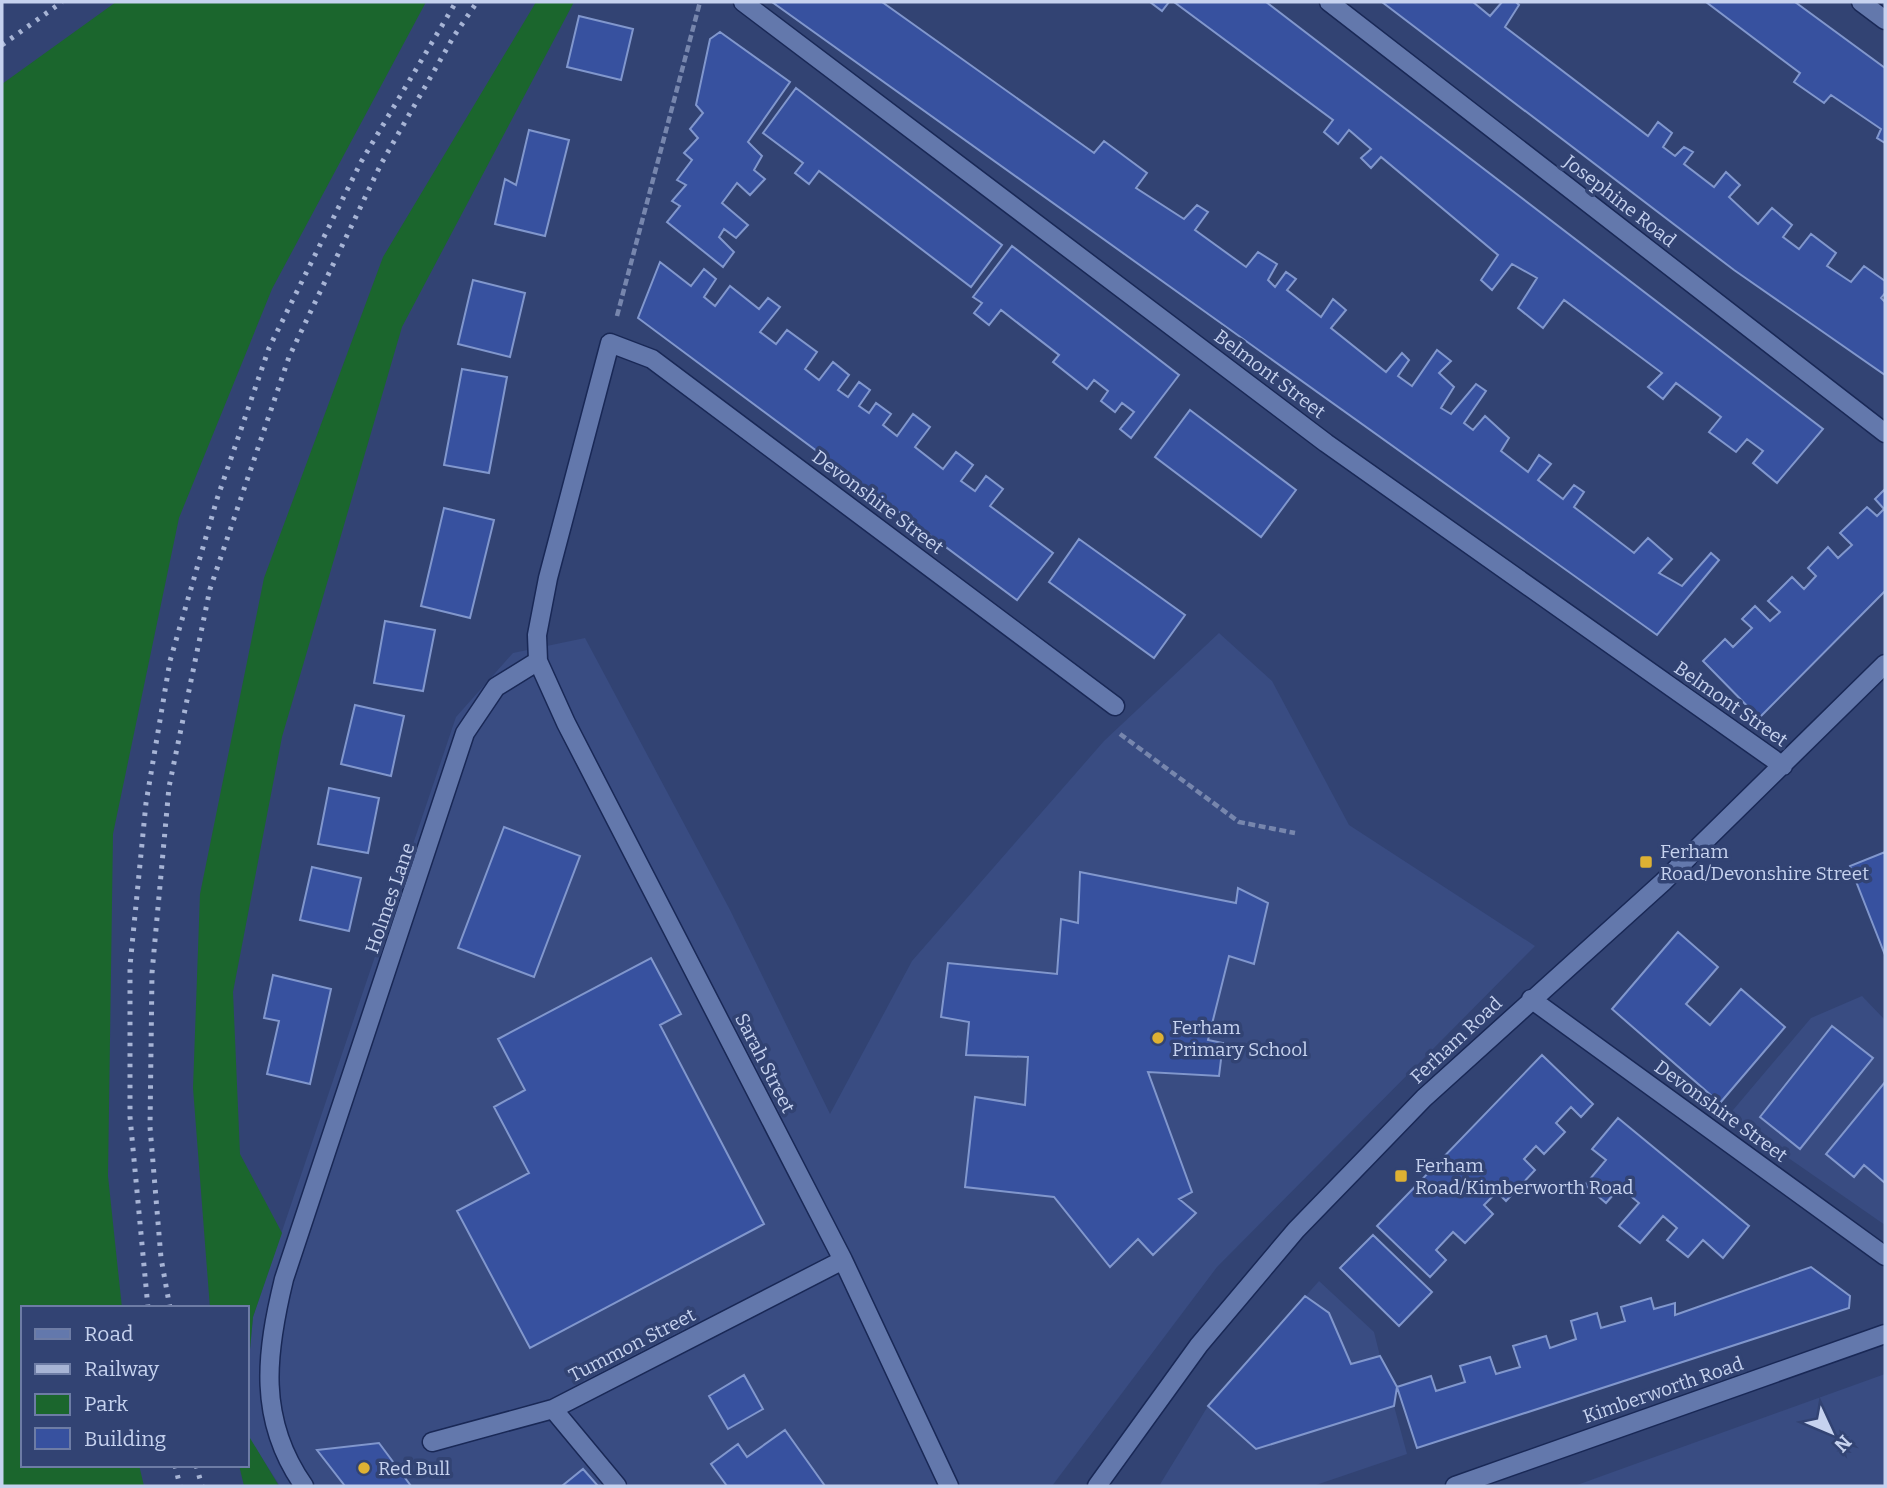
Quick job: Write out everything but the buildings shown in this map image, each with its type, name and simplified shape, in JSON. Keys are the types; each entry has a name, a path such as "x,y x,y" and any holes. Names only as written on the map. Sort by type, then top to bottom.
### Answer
{"street":[{"name":"Belmont Street","path":"743,2 1326,443 1783,766"},
{"name":"Josephine Road","path":"1329,2 1885,433"},
{"path":"1861,2 1885,20"},
{"path":"538,661 537,635 548,578 610,344"},
{"name":"Devonshire Street","path":"610,344 652,359 1115,706"},
{"name":"Sarah Street","path":"538,661 566,723 843,1260 949,1486"},
{"name":"Holmes Lane","path":"304,1486 278,1436 267,1368 271,1332 285,1279 465,733 496,687 538,661"},
{"name":"Ferham Road","path":"1097,1486 1199,1345 1296,1230 1424,1098 1663,882 1885,664"},
{"name":"Devonshire Street","path":"1531,999 1885,1256"},
{"name":"Tummon Street","path":"432,1442 553,1409 843,1260"},
{"name":"Kimberworth Road","path":"1455,1486 1885,1334"},
{"path":"553,1409 617,1486"}],"path":[{"path":"610,344 700,2"},
{"path":"1115,706 1112,728 1239,822 1295,833"}],"shaded area":[{"path":"1219,633 1272,681 1349,825 1535,946 1217,1267 1052,1486 280,1486 249,1438 248,1370 253,1317 456,717 513,653 585,638 730,910 830,1114 912,961 1104,741"},
{"path":"1862,996 1885,1020 1885,1225 1728,1116 1811,1018"},
{"path":"1319,1281 1374,1332 1380,1356 1397,1387 1394,1406 1407,1454 1313,1486 1159,1486 1208,1406"},
{"path":"1885,1374 1885,1486 1573,1486 1577,1485"}],"green space":[{"path":"116,2 426,2 272,289 179,518 113,834 108,1176 122,1306 21,1306 21,1467 139,1467 144,1486 2,1486 2,84"},
{"path":"536,2 574,2 402,327 282,737 233,992 240,1154 282,1233 253,1317 248,1370 248,1306 210,1306 193,1088 200,894 264,578 383,257"},
{"path":"248,1400 250,1438 279,1486 244,1486 239,1467 248,1467"}],"railway":[{"path":"2,45 62,2"},
{"path":"148,1306 130,1117 130,966 146,803 170,661 217,499 269,348 361,162 456,2"},
{"path":"170,1306 161,1258 150,1127 152,973 169,787 210,589 289,357 381,164 454,36 477,2"},
{"path":"175,1467 180,1486"},
{"path":"197,1467 202,1486"}],"place":[{"name":"Ferham Road/Devonshire Street","path":"1646,862"},
{"name":"Ferham Primary School","path":"1158,1038"},
{"name":"Ferham Road/Kimberworth Road","path":"1401,1176"},
{"name":"Red Bull","path":"364,1468"}]}
